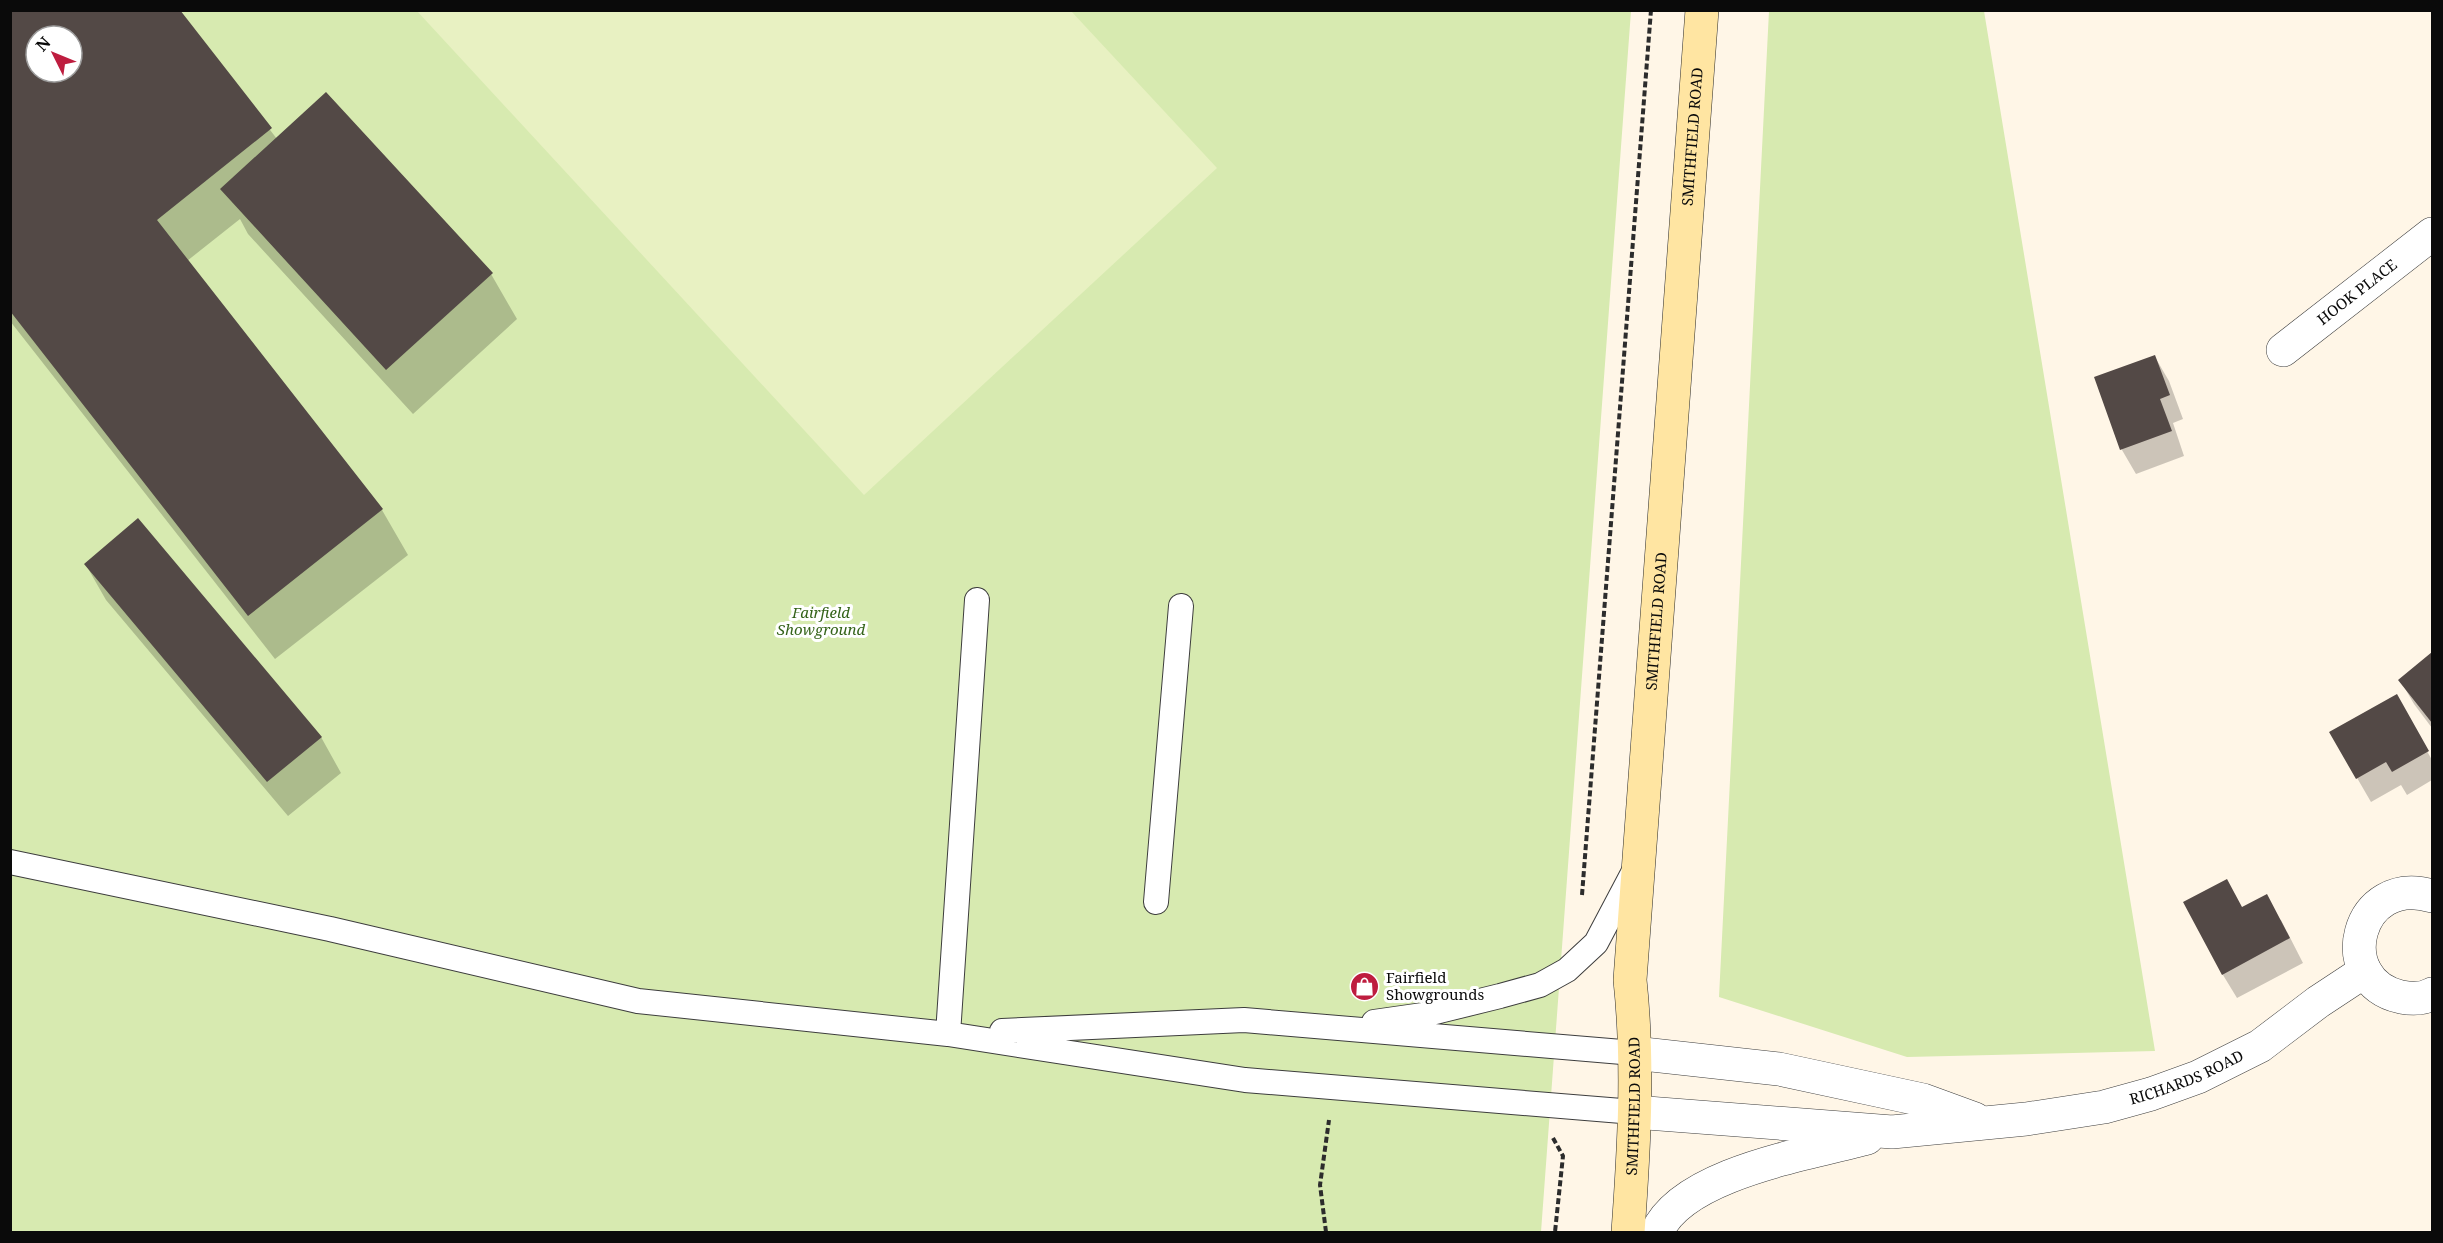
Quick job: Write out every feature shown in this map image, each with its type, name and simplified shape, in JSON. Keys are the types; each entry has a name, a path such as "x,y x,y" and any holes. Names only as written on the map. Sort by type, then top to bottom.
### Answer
{"main road":[{"name":"SMITHFIELD ROAD","path":"1628,1233 1634,1112 1630,980 1702,10"}],"street":[{"name":"HOOK PLACE","path":"2283,351 2433,234"},
{"path":"2431,1000 2392,995 2376,985 2365,970 2360,955 2359,938 2364,922 2374,908 2387,897 2403,892 2420,892 2433,896"},
{"name":"RICHARDS ROAD","path":"1657,1233 1681,1203 1708,1184 1738,1173 1892,1132 2025,1119 2104,1107 2151,1094 2198,1077 2260,1046 2365,970"},
{"name":"RICHARDS ROAD","path":"1634,1053 1779,1069 1923,1100 1982,1122"},
{"name":"RICHARDS ROAD","path":"1634,1112 1892,1132"}],"lane":[{"path":"948,1034 977,600"},
{"path":"1156,902 1181,606"},
{"path":"10,862 330,929 638,1001 948,1034 1245,1080 1634,1112"},
{"path":"1333,1028 1423,1015 1540,985 1567,970 1596,943 1639,862"},
{"path":"948,1034 1244,1020 1634,1053"}],"path":[{"path":"1581,902 1651,10"},
{"path":"1326,1233 1320,1185 1330,1119"},
{"path":"1552,1136 1563,1156 1555,1233"}],"green space":[{"name":"Fairfield Showground","path":"10,11 1631,11 1541,1232 11,1232"},
{"path":"417,11 1071,11 1217,168 864,495"},
{"path":"1769,11 1984,11 2155,1051 1907,1057 1719,997"}],"building":[{"path":"10,10 180,10 272,128 157,220 383,509 248,616 10,311"},
{"path":"326,92 493,273 386,370 220,189"},
{"path":"2155,355 2170,395 2160,399 2172,431 2120,450 2094,377"},
{"path":"138,518 322,737 267,782 84,564"},
{"path":"2432,652 2432,723 2398,680"},
{"path":"2397,694 2429,751 2392,772 2386,762 2356,779 2329,732"},
{"path":"2227,879 2242,907 2267,894 2290,938 2222,975 2183,902"}],"place":[{"name":"Fairfield Showgrounds","path":"1365,987"}]}
